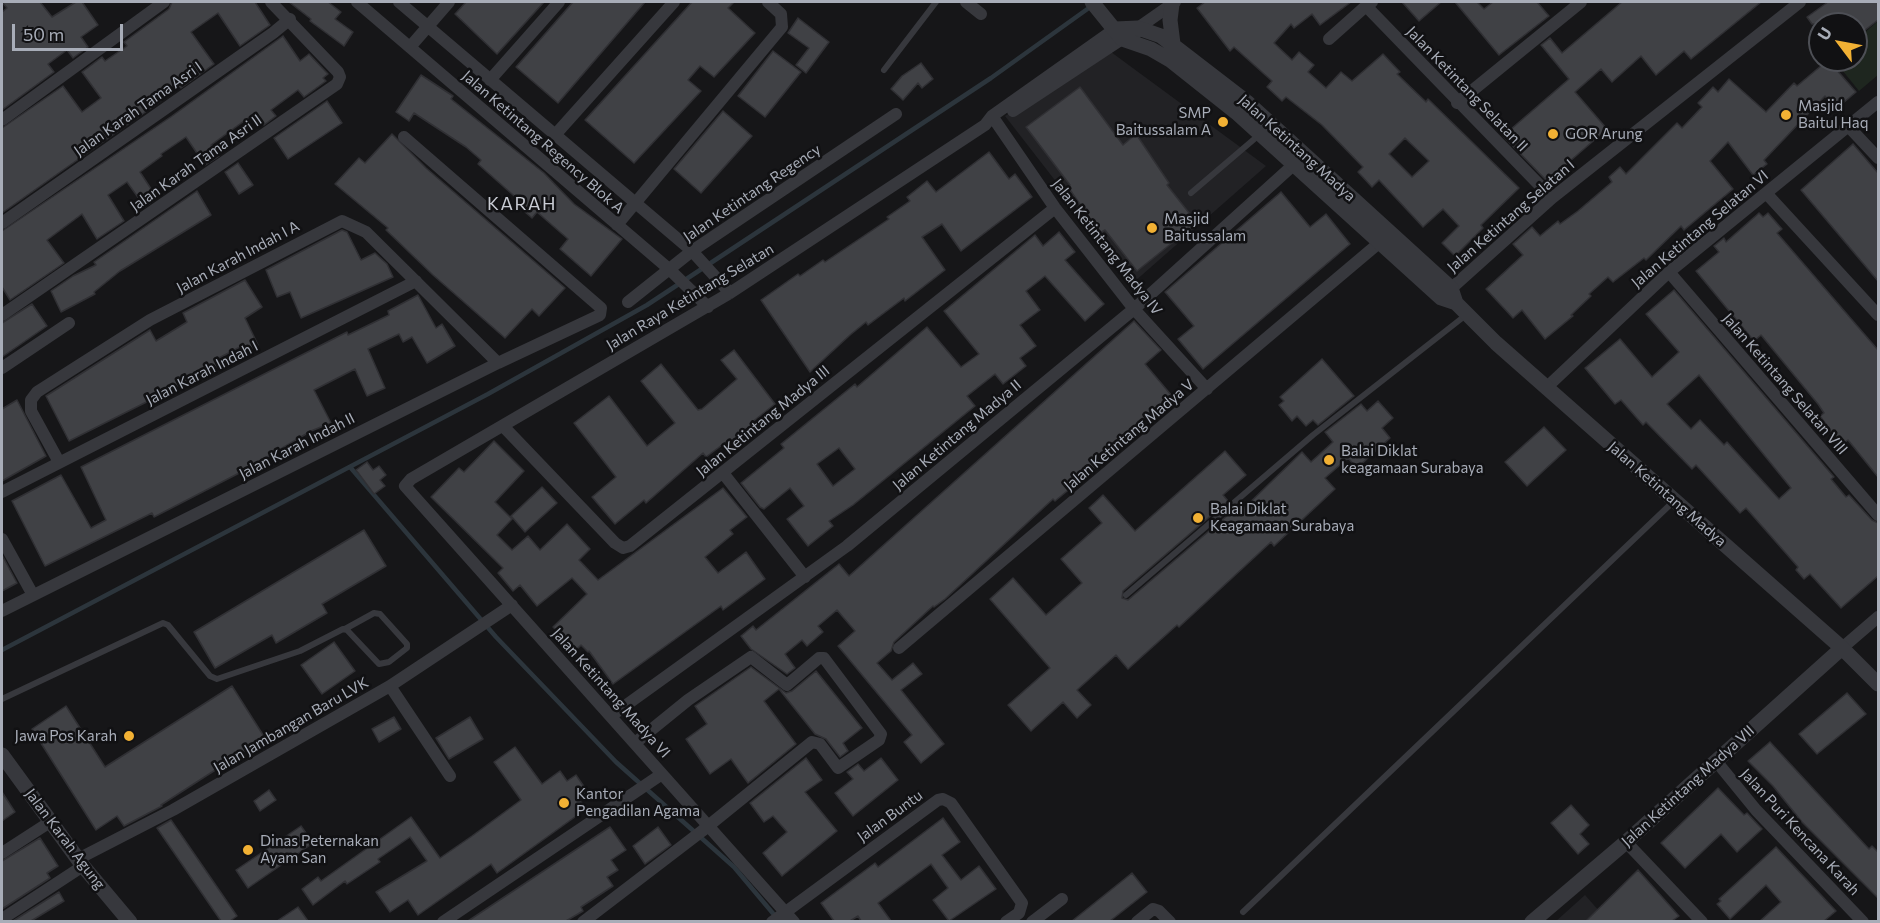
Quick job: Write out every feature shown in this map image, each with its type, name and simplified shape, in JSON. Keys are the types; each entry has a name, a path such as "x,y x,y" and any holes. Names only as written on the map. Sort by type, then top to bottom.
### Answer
{"street":[{"path":"2,120 164,2"},
{"path":"271,2 290,19"},
{"name":"Jalan Ketintang Regency Blok A","path":"357,2 617,225 708,307"},
{"name":"Jalan Ketintang Regency Blok A","path":"399,2 694,254 730,293"},
{"path":"410,47 449,2"},
{"path":"490,80 559,2"},
{"path":"555,135 674,2"},
{"path":"617,225 782,27 781,14 768,2"},
{"path":"966,2 981,14"},
{"name":"Jalan Ketintang Madya","path":"1092,2 1123,31 1170,60 1260,133 1293,166 1379,243 1449,296"},
{"path":"1457,103 1581,2"},
{"name":"Jalan Ketintang Selatan I","path":"1449,296 1552,198 1800,2"},
{"path":"1173,44 1170,20 1174,3"},
{"name":"Jalan Raya Ketintang Selatan","path":"405,486 411,479 708,307 992,121 1123,31 1174,3"},
{"path":"1329,39 1369,4"},
{"name":"Jalan Ketintang Selatan II","path":"1369,4 1457,103 1552,198"},
{"name":"Jalan Karah Tama Asri I","path":"2,223 290,19"},
{"name":"Jalan Karah Tama Asri II","path":"2,315 337,84 340,77 338,72 290,19"},
{"name":"Jalan Ketintang Madya","path":"1123,31 1161,36 1248,103 1304,154 1467,315 1842,648 1878,684"},
{"name":"Jalan Ketintang Selatan VI","path":"1547,387 1669,272 1878,102"},
{"name":"Jalan Ketintang Regency","path":"628,302 896,114"},
{"name":"Jalan Ketintang Madya IV","path":"992,121 1055,208 1134,309 1207,389"},
{"path":"1848,126 1878,158"},
{"name":"Jalan Karah Indah II","path":"2,611 498,363 599,316 601,308 405,137"},
{"name":"Jalan Ketintang Madya II","path":"611,716 847,546 1134,309 1304,154"},
{"path":"1766,193 1878,315"},
{"name":"Jalan Ketintang Madya III","path":"503,426 623,548 630,546 1055,208"},
{"name":"Jalan Karah Indah I A","path":"59,462 31,411 31,400 37,392 150,320 337,223 348,222 366,232 498,363"},
{"name":"Jalan Ketintang Madya V","path":"899,648 1379,243"},
{"name":"Jalan Ketintang Selatan VIII","path":"1669,272 1878,515"},
{"name":"Jalan Karah Indah I","path":"2,492 416,281"},
{"path":"2,368 69,323"},
{"path":"723,473 805,577"},
{"name":"Jalan Ketintang Madya VI","path":"405,486 662,774 701,832 778,916 794,921"},
{"path":"2,539 33,595"},
{"name":"Jalan Jambangan Baru LVK","path":"2,919 81,862 390,686 512,605"},
{"path":"1842,648 1878,616"},
{"name":"Jalan Ketintang Madya VII","path":"1539,919 1842,648"},
{"path":"583,921 701,832 812,742 820,744 838,768 879,740 881,733 830,663 819,658 787,686 756,658 749,657 688,700 635,743"},
{"path":"390,686 450,776"},
{"name":"Jalan Karah Agung","path":"2,755 50,822 130,921"},
{"name":"Jalan Puri Kencana Karah","path":"1716,761 1756,810 1863,921"},
{"path":"443,921 662,774"},
{"name":"Jalan Buntu","path":"778,916 938,800 943,799 951,803 1021,900 1021,910 1006,921"},
{"path":"2,853 50,822"},
{"path":"1626,843 1702,921"},
{"path":"1032,921 1062,899"},
{"path":"1137,921 1155,909 1170,921"}],"lane":[{"path":"884,70 936,2"},
{"path":"1191,193 1260,133"},
{"path":"1126,595 1313,435 1467,315"},
{"path":"1243,912 1675,500"},
{"path":"2,699 161,623 168,625 210,676 217,679 300,651 374,614 380,615 407,644 407,648 389,662 379,664 345,629"}],"shaded area":[{"path":"1878,21 1878,75 1859,91 1844,72 1868,72 1868,30"},
{"path":"1111,52 1266,166 1134,282 1005,116"},
{"path":"1585,895 1608,921 1555,922"}],"building":[{"path":"2,2 40,2 52,17 76,2 82,2 98,25 81,37 88,47 73,58 67,50 48,64 54,72 2,110 2,12 7,8"},
{"path":"172,2 255,2 270,25 240,46 218,13 191,32 214,64 181,88 177,83 158,96 161,101 2,213 2,128 63,86 82,112 101,98 82,72 102,57 105,61 127,46 124,42 169,9"},
{"path":"289,2 328,2 341,12 335,19 353,32 344,46"},
{"path":"466,2 544,2 497,54 455,14"},
{"path":"573,2 645,2 558,103 516,67"},
{"path":"692,2 734,2 728,8 755,33 714,77 700,66 688,80 701,91 634,163 585,120"},
{"path":"1205,2 1351,2 1320,25 1312,14 1294,28 1291,24 1274,43 1292,60 1299,52 1314,65 1308,72 1326,88 1341,72 1352,81 1383,54 1400,72 1397,74 1426,102 1428,99 1519,188 1481,225 1483,228 1455,256 1442,243 1459,226 1443,209 1423,227 1379,180 1372,187 1358,172 1363,167 1322,125 1286,97 1282,101 1267,87 1272,81 1234,47 1230,51 1197,8","holes":["1405,138 1429,161 1412,177 1389,154"]},
{"path":"1402,2 1441,2 1419,21"},
{"path":"1455,2 1477,2 1484,9 1493,2 1537,2 1549,16 1499,55"},
{"path":"1622,2 1761,2 1691,59 1684,51 1656,75 1641,56 1612,82 1601,69 1575,92 1607,129 1547,181 1503,136 1569,79 1541,45 1550,38 1562,53"},
{"path":"1828,2 1878,2 1878,20 1868,28 1868,12 1814,12"},
{"path":"798,18 829,42 806,73 796,65 809,48 788,33"},
{"path":"283,36 300,61 309,54 328,74 323,78 326,81 304,97 298,90 271,110 276,116 264,125 255,113 211,145 219,156 205,165 186,137 161,154 162,156 140,172 157,198 145,207 127,182 108,195 124,221 97,239 82,214 47,240 64,263 10,300 2,287 2,231 172,116"},
{"path":"773,51 801,72 765,117 738,96"},
{"path":"921,63 933,79 922,88 918,83 903,100 891,89 902,76"},
{"path":"1814,72 1838,72 1856,92 1836,109 1825,96 1764,160 1767,164 1753,175 1728,142 1710,161 1733,189 1684,230 1681,226 1646,260 1644,258 1613,282 1608,277 1589,294 1591,296 1571,315 1573,316 1545,339 1522,310 1513,318 1486,289 1523,255 1513,244 1532,227 1540,236 1558,221 1560,224 1578,211 1612,182 1609,177 1620,167 1626,174 1677,123 1682,128 1702,107 1698,103 1713,87 1718,92 1729,79 1766,112 1794,83 1797,86"},
{"path":"421,75 453,96 451,99 544,173 574,204 622,239 591,276 560,249 568,239 537,212 532,218 518,206 521,202 478,164 481,160 466,147 414,113 409,121 396,112"},
{"path":"1080,87 1123,145 1136,134 1169,183 1167,185 1197,223 1137,271 1105,230 1100,233 1068,187 1070,185 1026,127"},
{"path":"327,101 342,123 288,159 274,138"},
{"path":"723,111 752,136 701,193 674,169"},
{"path":"392,134 426,168 565,288 539,316 532,309 505,338 433,275 386,230 388,228 335,184 359,158 365,163"},
{"path":"1853,144 1878,173 1878,281 1801,190"},
{"path":"989,152 1009,179 1015,174 1032,197 961,251 942,224 922,237 945,270 905,301 904,298 868,325 866,322 810,372 761,300 798,274 800,276 823,260 825,262 889,219 887,217 910,201 907,197 927,181 936,192"},
{"path":"238,163 253,185 239,194 225,172"},
{"path":"197,191 211,215 120,271 94,292 95,294 61,312 51,291 73,276 96,265 94,262"},
{"path":"1281,192 1310,227 1326,214 1350,244 1203,369 1178,339 1194,326 1165,292"},
{"path":"1759,213 1763,217 1768,213 1782,229 1777,233 1878,350 1878,477 1848,440 1841,445 1820,416 1824,413 1818,404 1761,335 1754,341 1696,271 1719,252 1714,246 1724,238 1726,242"},
{"path":"342,230 347,232 361,260 375,253 387,264 393,277 301,318 290,292 277,297 266,270"},
{"path":"1059,232 1075,252 1065,260 1104,304 1085,321 1045,276 1026,291 1040,310 1020,325 1036,346 1020,358 1026,366 1003,384 995,374 967,396 975,406 853,505 829,521 833,526 808,546 787,519 804,506 790,488 764,509 760,507 741,483 784,448 781,444 855,384 857,387 927,327 961,367 979,354 944,311 1035,235 1043,246","holes":["839,448 855,469 833,486 817,464"]},
{"path":"245,280 262,307 245,318 258,345 243,353 240,347 217,359 220,365 69,441 46,396 150,330 156,341 187,322 183,313"},
{"path":"1674,290 1834,477 1831,479 1846,497 1849,495 1872,520 1878,523 1878,576 1841,608 1810,574 1804,579 1796,570 1798,567 1746,508 1740,513 1696,465 1692,469 1646,422 1643,425 1621,400 1615,404 1585,368 1620,339 1652,377 1679,352 1646,314","holes":["1699,375 1791,488 1779,499 1727,442 1724,445 1700,420 1691,429 1667,404"]},
{"path":"418,295 436,328 442,324 455,346 427,363 412,337 403,342 399,334 368,349 385,388 367,396 355,369 314,390 331,423 311,431 247,469 154,517 152,513 45,566 12,501 61,475 91,528 106,520 81,467 347,332 348,335 389,315 388,311"},
{"path":"32,304 47,326 2,357 2,323"},
{"path":"1134,321 1161,350 1145,364 1172,396 1096,457 1101,463 1055,501 1053,499 945,599 933,606 894,642 891,651 877,663 892,680 913,663 922,674 901,690 944,744 921,763 904,742 912,735 838,646 855,631 837,610 818,626 823,632 807,646 802,640 785,654 795,668 787,674 751,649 741,636 753,626 756,630 839,564 849,576"},
{"path":"734,350 775,404 751,423 756,429 734,445 730,439 706,457 703,453 646,503 644,500 615,524 592,497 616,477 574,423 609,396 647,446 675,423 641,381 661,364 698,410 702,409 737,379 721,360"},
{"path":"1322,359 1354,396 1318,425 1313,420 1306,426 1297,416 1292,421 1279,405 1284,401 1280,397"},
{"path":"17,400 46,456 2,481 2,409"},
{"path":"1378,401 1393,418 1382,428 1390,438 1357,468 1348,458 1325,478 1335,489 1274,546 1271,542 1179,627 1177,625 1128,669 1116,655 1077,690 1091,705 1077,718 1063,702 1031,731 1008,705 1050,668 990,599 1013,578 1046,615 1082,583 1061,559 1102,523 1089,508 1103,495 1135,531 1225,451 1246,475 1223,495 1228,501 1123,591 1122,598 1128,600 1235,509 1239,513 1302,452 1311,462 1333,442 1325,432 1361,404 1367,411"},
{"path":"1544,427 1566,450 1527,486 1505,462"},
{"path":"494,441 524,471 495,502 512,519 497,535 512,550 528,536 540,550 567,524 590,549 579,560 598,580 723,488 747,517 730,530 733,534 705,557 718,573 746,552 765,579 723,610 721,606 613,684 589,651 581,645 576,650 553,627 587,594 572,578 537,606 520,585 513,591 498,573 503,568 431,497 459,468 464,472"},
{"path":"367,462 373,470 379,466 386,475 380,480 385,486 374,494 356,470"},
{"path":"542,487 557,503 525,532 511,516"},
{"path":"364,530 386,566 322,604 327,613 276,643 272,635 215,668 194,632"},
{"path":"2,555 17,583 2,591"},
{"path":"334,642 355,671 322,694 301,665"},
{"path":"751,667 786,693 792,691 816,671 862,728 843,743 848,751 840,757 826,739 815,734 779,689 764,701 796,744 748,783 731,759 710,774 686,739 707,724 695,706"},
{"path":"232,686 265,738 162,806 124,826 117,816 96,830 32,729 66,706 105,767"},
{"path":"1847,693 1866,714 1817,754 1799,734"},
{"path":"394,717 401,729 379,742 372,729"},
{"path":"470,717 483,739 449,759 436,738"},
{"path":"1770,742 1869,849 1872,846 1878,852 1878,898 1802,822 1773,786 1748,761"},
{"path":"515,747 542,784 560,771 567,781 576,775 587,791 578,798 586,809 497,873 491,864 418,915 408,900 390,912 376,892 427,861 410,837 378,859 380,862 347,884 345,881 313,905 302,889 318,877 321,881 411,817 440,858 521,800 494,762"},
{"path":"806,758 822,780 805,792 837,831 782,876 763,853 787,832 773,816 764,822 750,803"},
{"path":"881,758 898,780 853,816 835,793 853,779 847,772 858,764 864,771"},
{"path":"1718,788 1744,815 1747,813 1762,829 1737,852 1721,834 1685,868 1661,843"},
{"path":"269,790 276,800 260,811 254,801"},
{"path":"2,792 15,812 2,821"},
{"path":"1571,805 1589,825 1580,834 1589,844 1578,854 1551,823"},
{"path":"943,818 960,842 942,855 961,880 979,866 996,889 949,921 933,900 948,888 931,864 878,903 891,921 861,921 858,916 850,921 834,921 821,903 875,863 878,867"},
{"path":"171,820 237,916 230,921 221,921 157,828"},
{"path":"301,826 313,843 248,888 236,870"},
{"path":"610,827 626,850 611,860 618,870 607,877 613,886 581,907 583,911 566,921 468,921"},
{"path":"658,827 671,845 645,864 633,846"},
{"path":"40,838 58,866 47,873 50,878 2,909 2,861"},
{"path":"1776,847 1836,911 1824,921 1760,921 1781,902 1766,885 1730,919 1717,904 1721,901 1719,899"},
{"path":"1638,870 1679,916 1672,921 1586,921"},
{"path":"1132,873 1147,892 1110,921 1072,921"},
{"path":"59,892 64,901 31,921 13,921"},
{"path":"298,907 308,921 277,921"}],"waterway":[{"path":"2,650 488,394 647,305 991,78 1093,5"},
{"path":"350,467 496,637 616,762 734,867 776,917"}],"place":[{"name":"Masjid Baitul Haq","path":"1786,115"},
{"name":"SMP Baitussalam A","path":"1223,122"},
{"name":"GOR Arung","path":"1553,134"},
{"name":"Masjid Baitussalam","path":"1152,228"},
{"name":"Balai Diklat keagamaan Surabaya","path":"1329,460"},
{"name":"Balai Diklat Keagamaan Surabaya","path":"1198,518"},
{"name":"Jawa Pos Karah","path":"129,736"},
{"name":"Kantor Pengadilan Agama","path":"564,803"},
{"name":"Dinas Peternakan Ayam San","path":"248,850"}],"district":[{"name":"KARAH","path":"522,204"}]}
